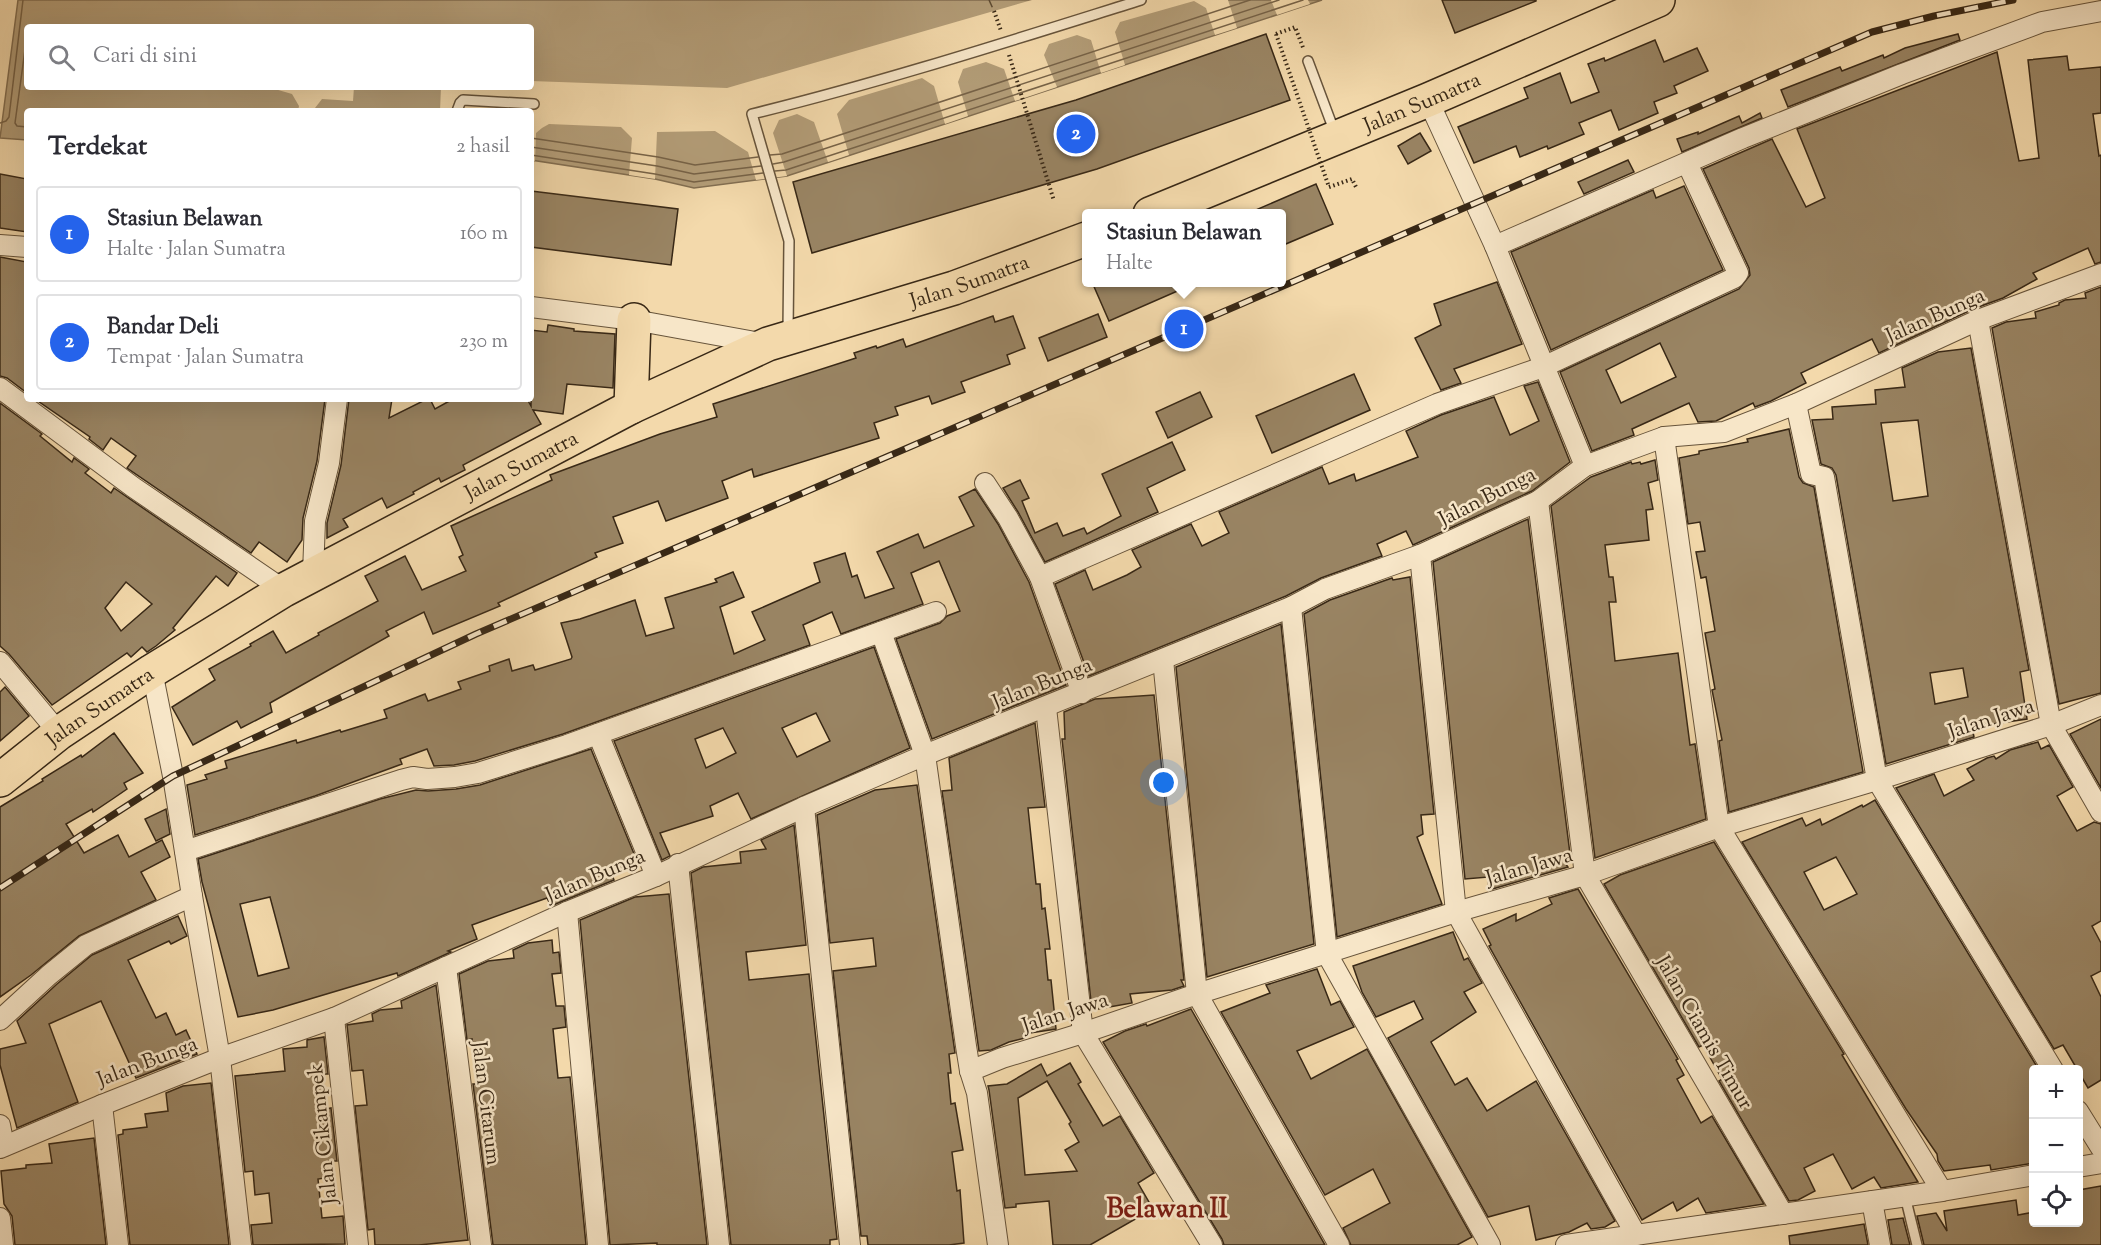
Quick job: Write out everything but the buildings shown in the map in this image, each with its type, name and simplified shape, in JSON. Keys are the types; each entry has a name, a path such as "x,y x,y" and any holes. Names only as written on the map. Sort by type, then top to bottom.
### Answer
{"highway":[{"name":"Jalan Sumatra","path":"1160,209 1428,100 1658,0"},
{"name":"Jalan Sumatra","path":"0,780 59,734 152,671 284,590 631,407 778,341 954,288 1082,240"},
{"path":"631,407 634,320"}],"street":[{"path":"1495,246 1743,138 1892,79 2042,22 2101,11"},
{"path":"1428,100 1495,246 1585,466"},
{"path":"1040,577 1437,404 1544,367 1738,275 1687,163"},
{"path":"0,244 24,248"},
{"name":"Jalan Bunga","path":"2,1147 220,1058 334,1018 567,912 656,876 804,807 925,755 1291,607 1325,589 1420,555 1538,501 1585,466 1664,437 1724,432 1796,404 1978,320 2101,274"},
{"path":"534,307 778,341"},
{"path":"1978,320 2051,725 2101,812"},
{"path":"0,388 133,487 284,590"},
{"path":"313,573 315,521 329,463 338,402"},
{"path":"1796,404 1811,474 1824,477 1877,780 2050,1065"},
{"path":"1664,437 1719,827 1942,1191"},
{"path":"985,483 1008,518 1040,577 1082,693"},
{"path":"1538,501 1585,875"},
{"path":"1420,555 1456,912 1636,1235"},
{"path":"1291,607 1327,954 1490,1245"},
{"path":"185,851 401,780 413,777 426,779 456,777 478,773 598,734 936,612"},
{"path":"881,632 925,755 970,1071 977,1093 998,1245"},
{"path":"1163,660 1197,994 1339,1245"},
{"path":"0,662 59,734"},
{"path":"152,671 173,776 220,1058 241,1245"},
{"name":"Jalan Jawa","path":"970,1071 1002,1058 1197,994 1456,912 1585,875 1719,827 2051,725 2101,705"},
{"path":"1046,708 1083,1033 1212,1245"},
{"path":"598,734 656,876"},
{"path":"804,807 850,1245"},
{"path":"678,864 719,1245"},
{"name":"Jalan Ciamis Timur","path":"1585,875 1783,1214"},
{"path":"0,1020 86,945 192,896"},
{"path":"567,912 598,1245"},
{"name":"Jalan Citarum","path":"446,967 481,1245"},
{"name":"Jalan Cikampek","path":"334,1018 358,1245"},
{"path":"102,1105 118,1245"},
{"path":"2083,1118 2101,1148"},
{"path":"0,1125 2,1147"},
{"path":"2083,1166 2101,1163"},
{"path":"1566,1245 1942,1191 2029,1176"},
{"path":"1872,1201 1880,1245"},
{"path":"0,1218 3,1245"}],"lane":[{"path":"778,341 789,241 752,114 1005,43 1142,0"},
{"path":"1308,61 1337,138"},
{"path":"458,108 464,100 534,104"},
{"path":"1905,1196 1917,1245"}],"path":[{"path":"994,11 1054,201"},
{"path":"1308,61 1295,27 1276,34 1329,187 1352,179 1356,187"}],"water":[{"path":"18,0 1322,0 787,176 694,188 655,179 534,160 534,108 24,108 24,140 0,138"}],"pier":[{"path":"1032,0 1228,0 1237,28 1215,35 1206,8 1194,1 1120,22 1115,32 1125,65 1101,73 1091,40 1077,35 1049,44 1044,55 1057,87 1015,101 1004,69 986,62 963,69 958,82 968,116 945,124 934,86 922,78 849,100 837,114 849,155 828,162 814,122 797,114 779,120 773,133 787,176 756,180 748,152 715,131 657,132 655,179 629,175 632,138 621,127 549,124 536,133 535,161 534,108 440,108 441,90 534,90 534,81 727,88"},
{"path":"1271,0 1308,0 1310,4 1277,15"},
{"path":"278,90 354,90 353,101 322,99 315,108 299,108 292,94"}],"ferry route":[{"path":"989,0 994,11"}],"railway":[{"path":"1286,285 1872,32 1934,16 2013,0"},
{"path":"0,888 173,776 476,634 1281,287"}],"place":[{"name":"Bandar Deli","path":"1076,134"},
{"name":"Stasiun Belawan","path":"1184,329"}],"district":[{"name":"Belawan II","path":"1167,1208"}]}
